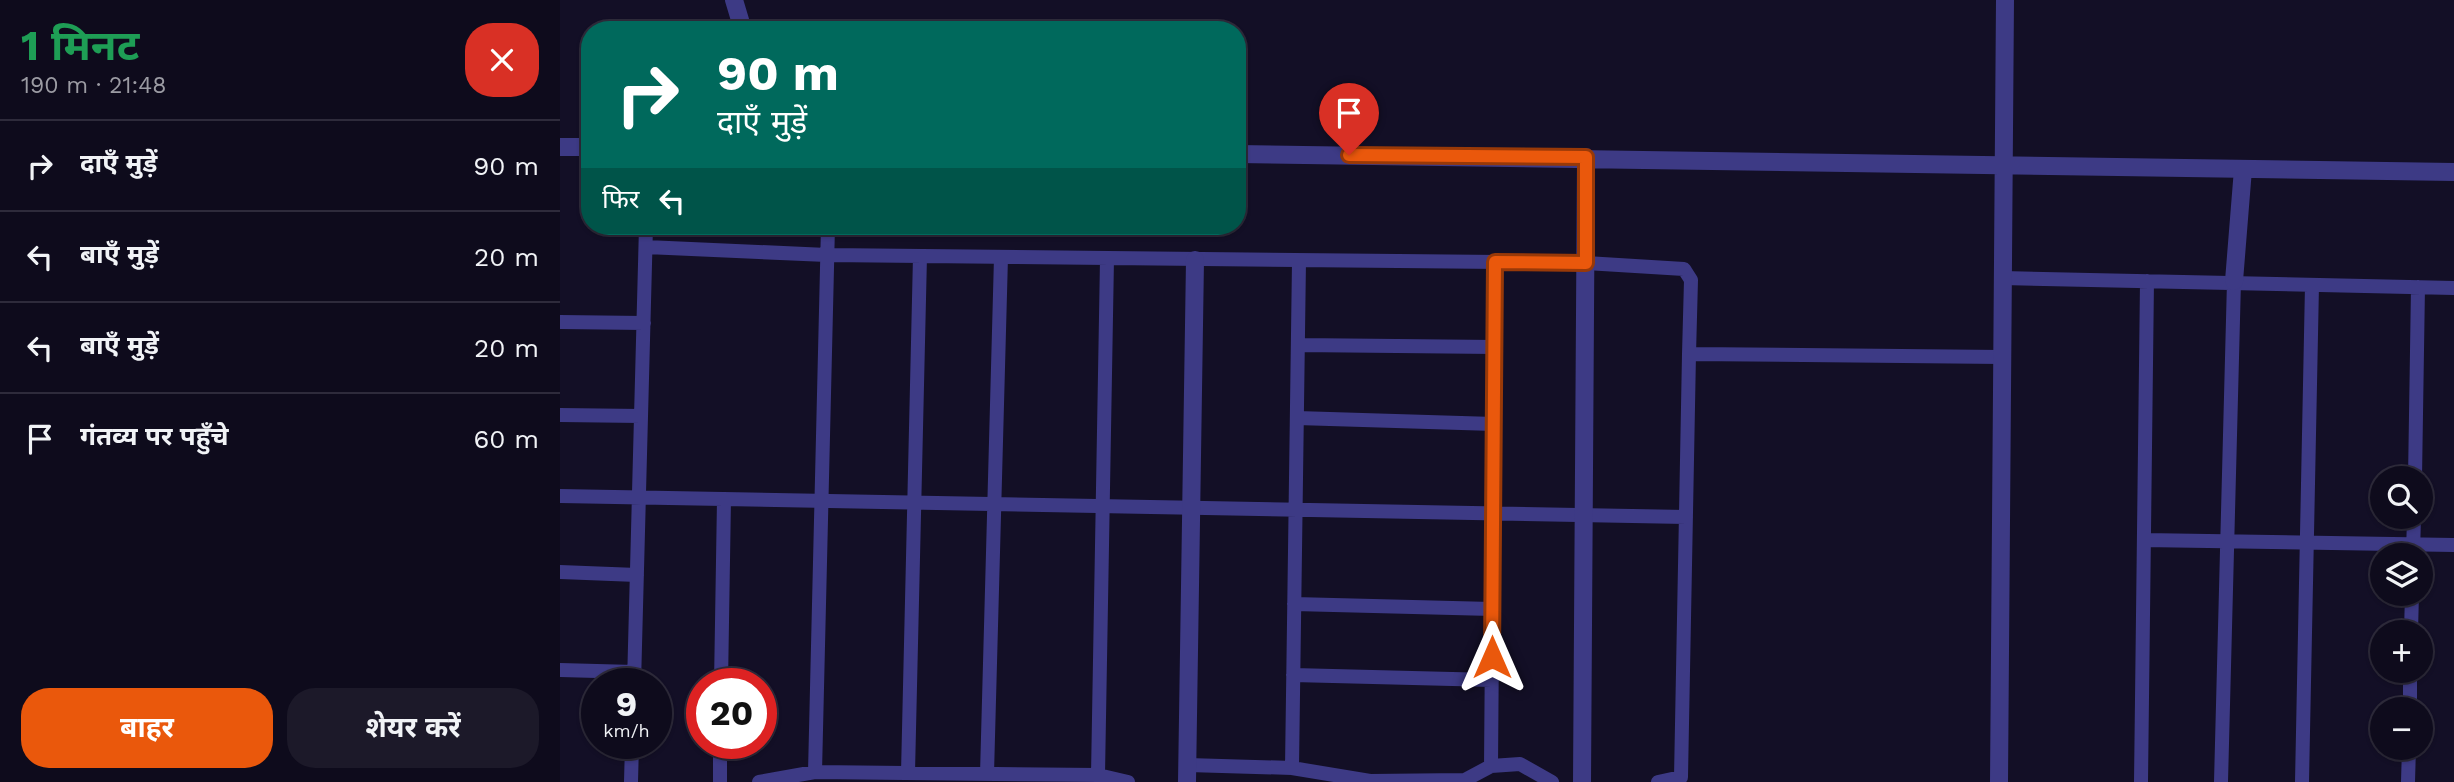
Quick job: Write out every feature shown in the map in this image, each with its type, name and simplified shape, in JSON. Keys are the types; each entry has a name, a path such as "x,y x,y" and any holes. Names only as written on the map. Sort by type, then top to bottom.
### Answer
{"street":[{"path":"734,0 740,21"},
{"path":"1999,782 2005,0"},
{"path":"560,146 581,147"},
{"path":"1246,154 1586,157 2454,172"},
{"path":"1582,782 1586,157"},
{"path":"2234,281 2243,169"},
{"path":"1188,774 1195,260"}],"lane":[{"path":"634,668 646,235"},
{"path":"815,772 828,235"},
{"path":"646,247 827,255 1586,263 1684,269 1691,280 1681,777 1658,782"},
{"path":"908,773 920,256"},
{"path":"987,774 1002,257"},
{"path":"1098,775 1107,259"},
{"path":"1292,768 1299,261"},
{"path":"1491,766 1495,262"},
{"path":"2002,278 2234,281 2454,288"},
{"path":"2141,782 2147,281"},
{"path":"2221,782 2234,281"},
{"path":"2302,782 2312,285"},
{"path":"2414,466 2418,287"},
{"path":"560,322 644,323"},
{"path":"1298,345 1495,347"},
{"path":"1689,355 2002,357"},
{"path":"560,415 641,416"},
{"path":"1297,418 1494,424"},
{"path":"560,496 1686,517"},
{"path":"721,668 724,499"},
{"path":"2144,540 2307,542 2370,547"},
{"path":"2433,548 2454,545"},
{"path":"560,572 637,575"},
{"path":"1294,604 1492,609"},
{"path":"560,670 581,672"},
{"path":"1293,676 1492,680"},
{"path":"631,782 632,759"},
{"path":"720,759 720,782"},
{"path":"2408,782 2409,760"},
{"path":"1188,774 1292,768 1370,781 1465,780 1491,766 1520,764 1552,782"},
{"path":"759,782 815,772 1098,775 1128,782"}],"route":[{"path":"1349,155 1586,157 1586,263 1495,262 1492,657"}]}
